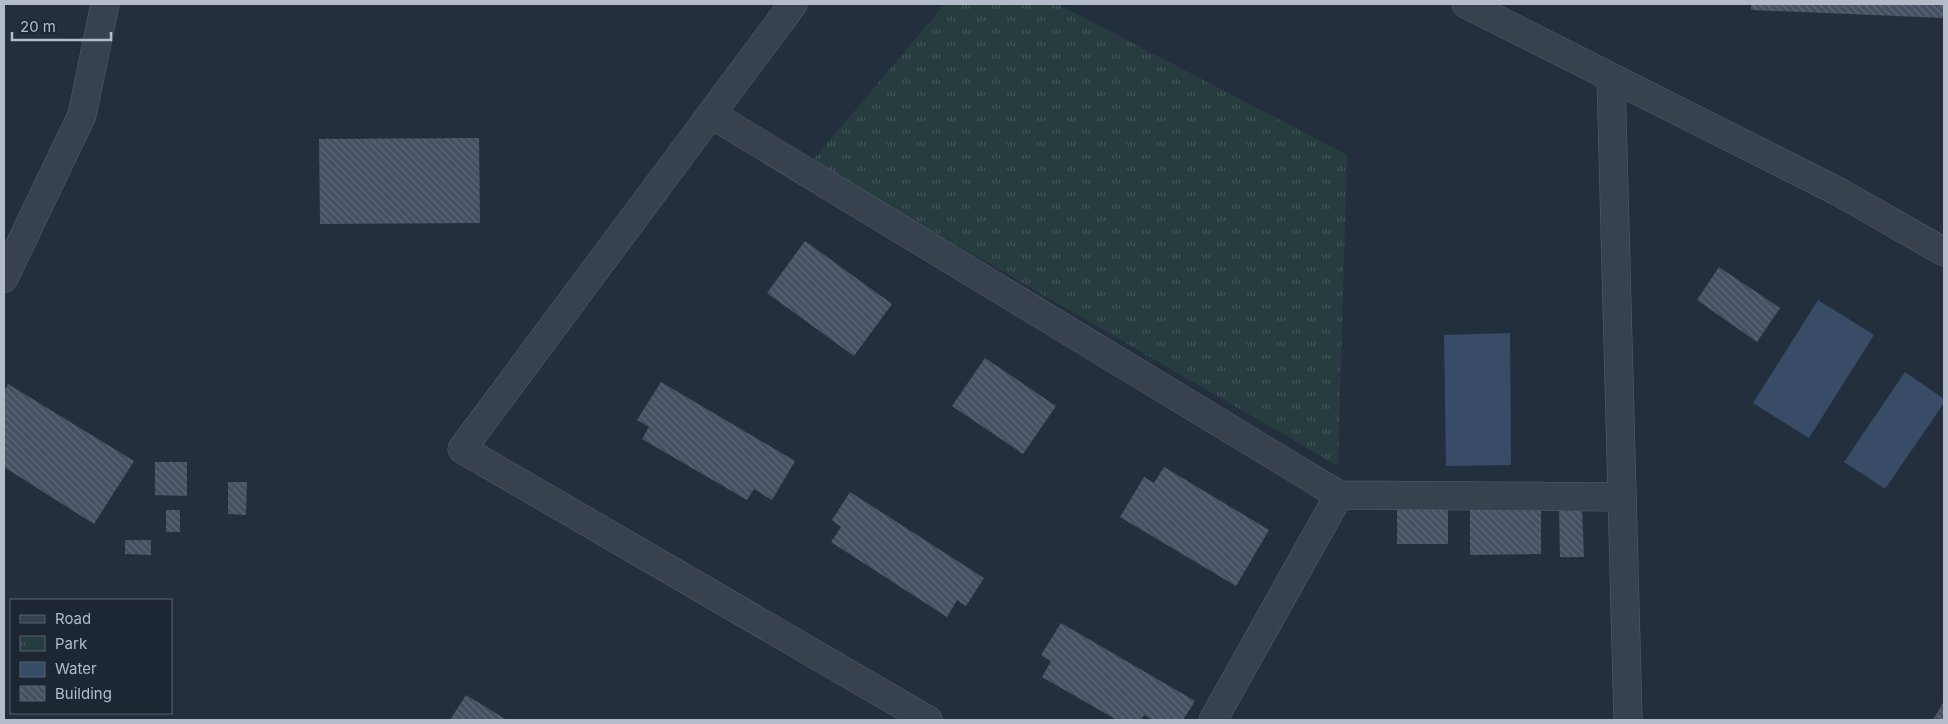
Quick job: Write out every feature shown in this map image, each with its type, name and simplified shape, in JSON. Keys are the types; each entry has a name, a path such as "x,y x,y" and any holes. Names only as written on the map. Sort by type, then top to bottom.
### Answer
{"street":[{"path":"4,278 82,115 105,4"},
{"path":"793,4 462,449 928,720"},
{"path":"1466,4 1839,192 1944,252"},
{"path":"1611,77 1628,720"},
{"path":"711,114 1340,496 1622,497"},
{"path":"1213,720 1340,496"}],"green space":[{"path":"945,4 1058,4 1347,155 1338,466 812,161"}],"water":[{"path":"1818,300 1874,335 1809,438 1753,403"},
{"path":"1510,333 1511,465 1446,466 1444,335"},
{"path":"1905,372 1944,399 1944,403 1885,489 1844,462"}],"building":[{"path":"1751,4 1944,4 1944,18 1751,10"},
{"path":"479,138 480,223 320,224 319,139"},
{"path":"805,241 892,304 854,356 767,293"},
{"path":"1719,267 1780,308 1757,342 1697,300"},
{"path":"985,358 1056,406 1023,454 952,406"},
{"path":"661,382 795,461 772,500 754,489 747,500 642,439 649,427 637,420"},
{"path":"8,384 134,461 94,524 4,467 4,391"},
{"path":"155,462 187,462 187,496 155,495"},
{"path":"1164,467 1269,530 1236,586 1120,517 1144,477 1154,483"},
{"path":"228,482 247,482 246,515 228,514"},
{"path":"850,492 984,578 966,606 957,600 947,617 831,542 841,527 832,520"},
{"path":"1582,506 1584,557 1560,557 1559,507"},
{"path":"1397,507 1448,507 1448,544 1397,544"},
{"path":"1541,508 1541,554 1470,555 1470,509"},
{"path":"166,510 180,510 180,532 166,532"},
{"path":"125,540 151,540 151,555 125,554"},
{"path":"1061,623 1195,701 1183,720 1153,720 1144,715 1141,720 1117,720 1042,677 1051,661 1041,655"},
{"path":"466,695 507,720 450,720"},
{"path":"1944,701 1944,720 1933,720"}]}
